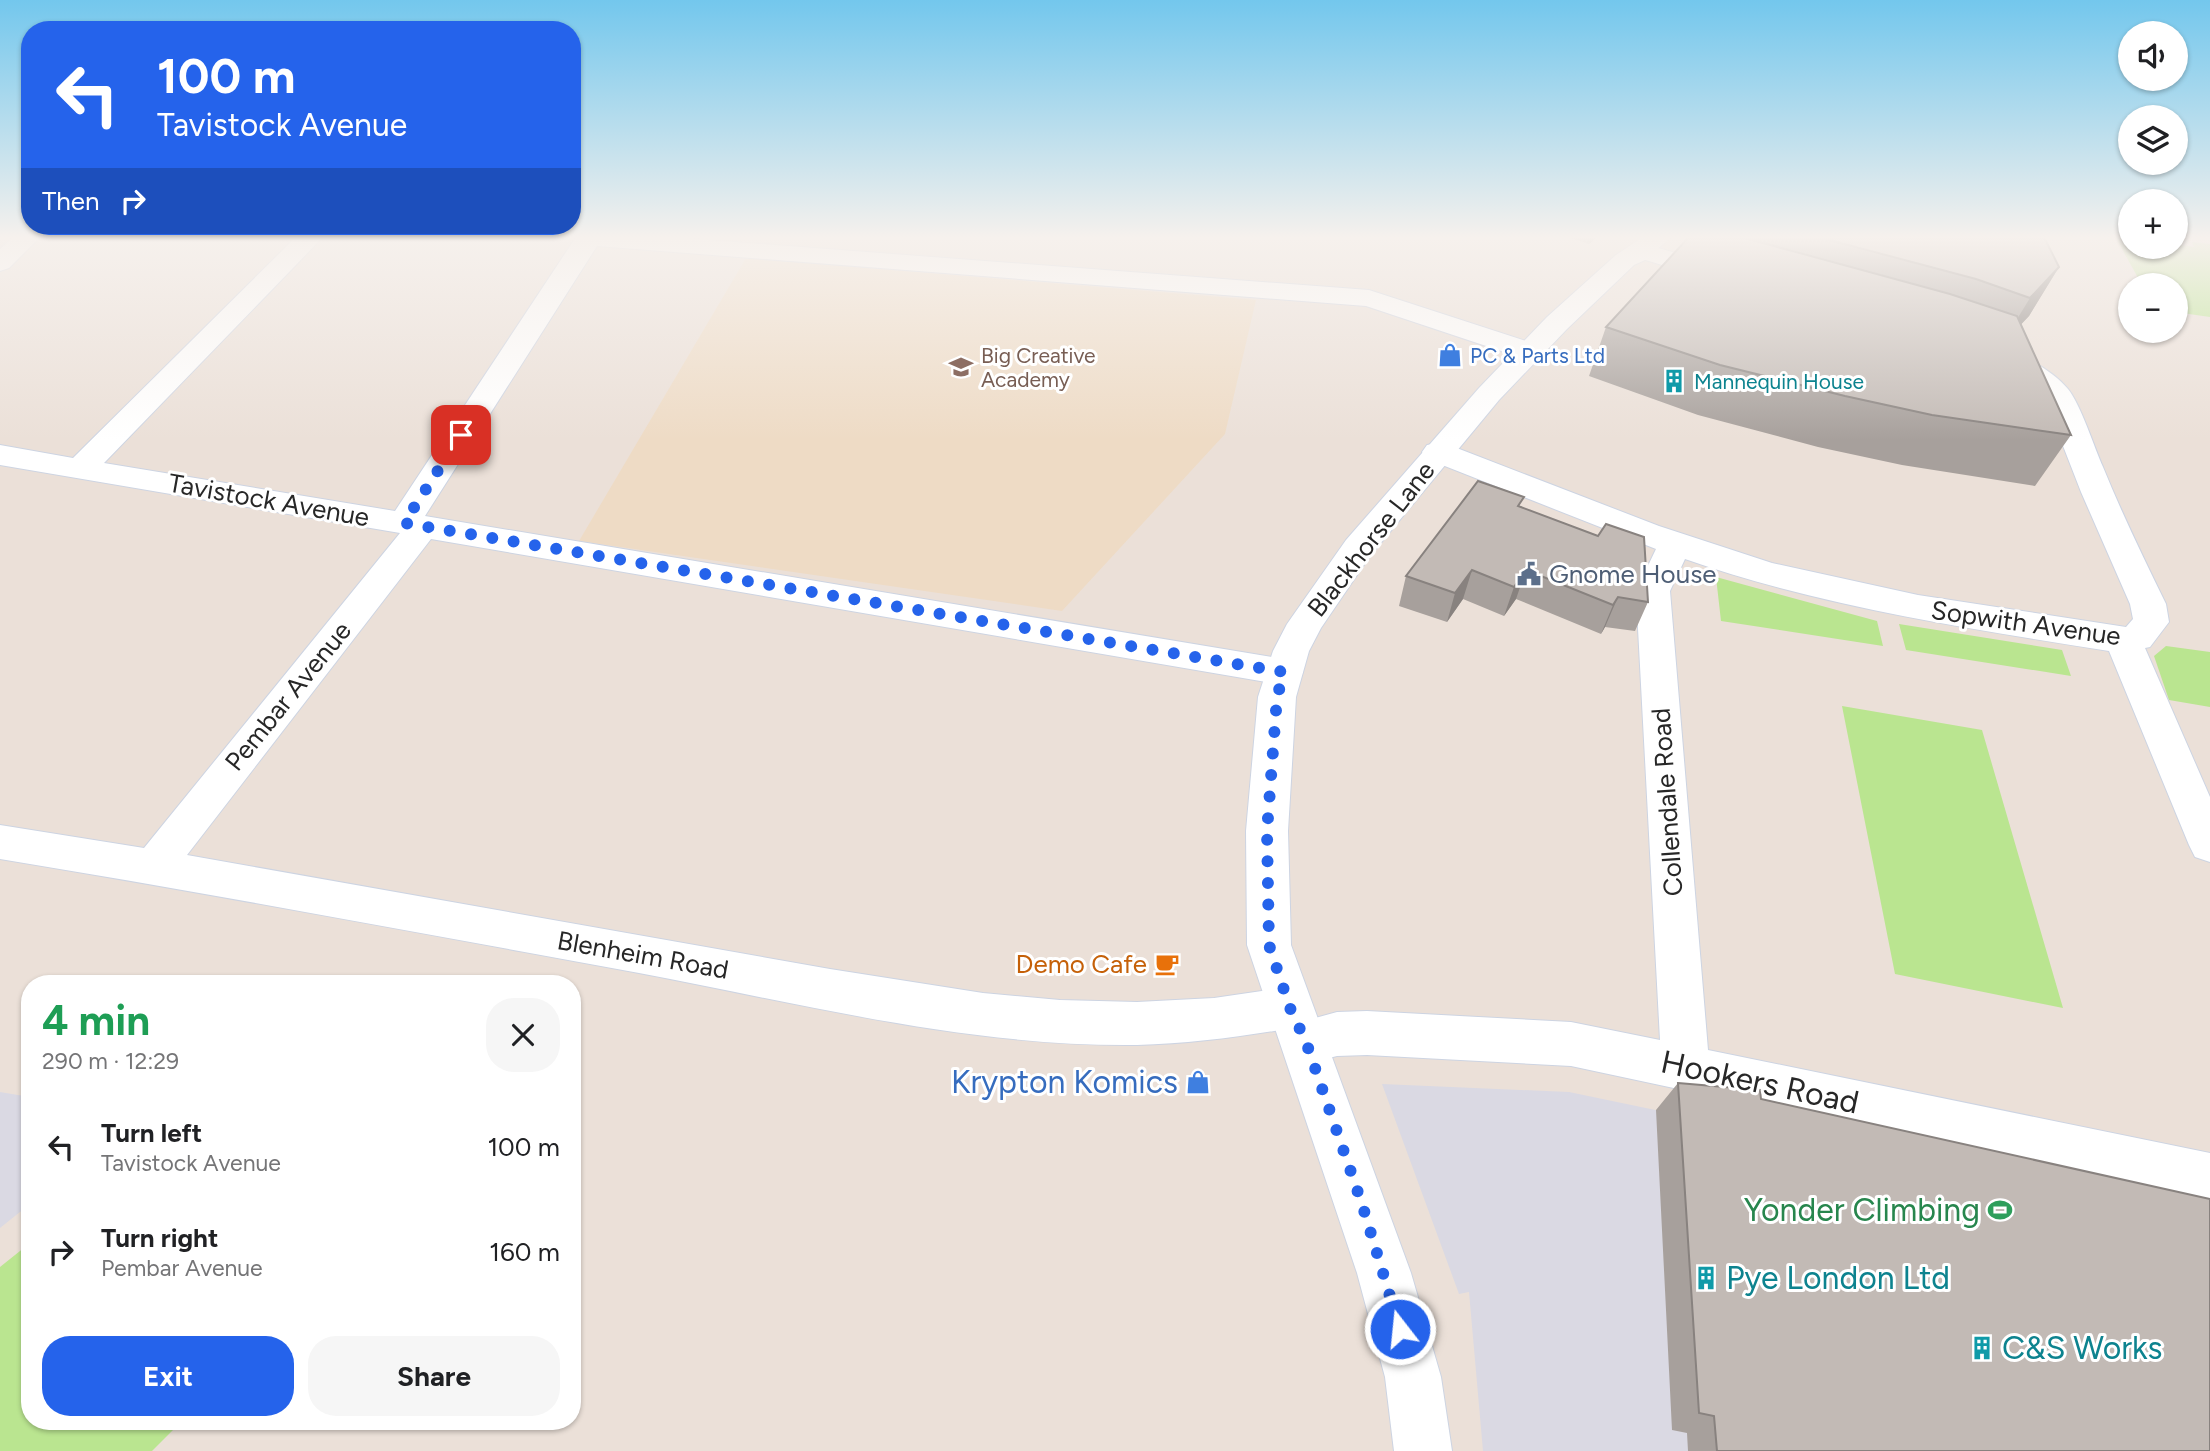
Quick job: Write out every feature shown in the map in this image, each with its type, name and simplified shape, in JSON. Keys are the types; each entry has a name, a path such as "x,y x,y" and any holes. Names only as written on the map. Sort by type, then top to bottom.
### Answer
{"street":[{"path":"81,468 243,305"},
{"name":"Pembar Avenue","path":"154,866 414,525 548,305"},
{"path":"1389,305 1531,352"},
{"name":"Blackhorse Lane","path":"1423,1451 1413,1377 1387,1284 1269,945 1267,843 1277,697 1284,672 1305,624 1358,548 1489,394 1577,305"},
{"name":"Sopwith Avenue","path":"1438,452 1718,559 1884,601 2123,640 2137,638 2146,631 2151,622 2148,604 2097,492 2057,394 2042,380 2013,364 1975,350"},
{"name":"Tavistock Avenue","path":"0,454 1012,628 1284,672"},
{"name":"Collendale Road","path":"1676,543 1653,591 1685,1066"},
{"path":"2123,640 2210,845"},
{"name":"Blenheim Road","path":"0,842 154,866 986,1015 1134,1024 1256,1015 1298,1025"},
{"name":"Hookers Road","path":"1298,1025 1337,1034 1367,1033 1557,1043 1685,1066 2210,1178"}],"shaded area":[{"name":"Big Creative Academy","path":"718,305 1255,305 1225,434 1062,611 579,541"},
{"path":"1382,1084 1569,1092 2210,1226 2210,1451 1483,1451 1469,1292 1459,1294"},
{"path":"0,1092 21,1096 21,1211 0,1228"}],"green space":[{"path":"2188,305 2210,305 2210,317 2188,314"},
{"path":"1716,577 1877,621 1883,646 1721,621"},
{"path":"1899,624 2062,650 2071,676 1906,650"},
{"path":"2166,646 2210,652 2210,707 2169,700 2154,656"},
{"path":"1842,706 1982,730 2063,1008 1895,974"},
{"path":"21,1250 21,1430 173,1430 152,1451 0,1451 0,1267"}],"building":[{"path":"1627,305 1983,305 2017,316 2071,435 1932,415 1845,396 1720,365 1606,327"},
{"path":"1478,481 1524,497 1518,506 1598,536 1606,524 1644,537 1648,602 1618,597 1613,605 1526,570 1514,587 1472,570 1455,593 1406,576"},
{"name":"C&S Works","path":"1678,1083 1760,1090 1761,1099 2210,1199 2210,1451 1717,1451 1714,1416 1699,1413"}],"place":[{"name":"PC & Parts Ltd","path":"1450,355"},
{"name":"Big Creative Academy","path":"961,367"},
{"name":"Mannequin House","path":"1674,381"},
{"name":"Gnome House","path":"1529,574"},
{"name":"Demo Cafe","path":"1167,964"},
{"name":"Krypton Komics","path":"1198,1082"},
{"name":"Yonder Climbing","path":"2000,1210"},
{"name":"Pye London Ltd","path":"1706,1278"},
{"name":"C&S Works","path":"1982,1348"}],"route":[{"path":"461,435 404,523 1284,672 1277,697 1267,831 1269,945 1362,1204 1400,1329"}]}
